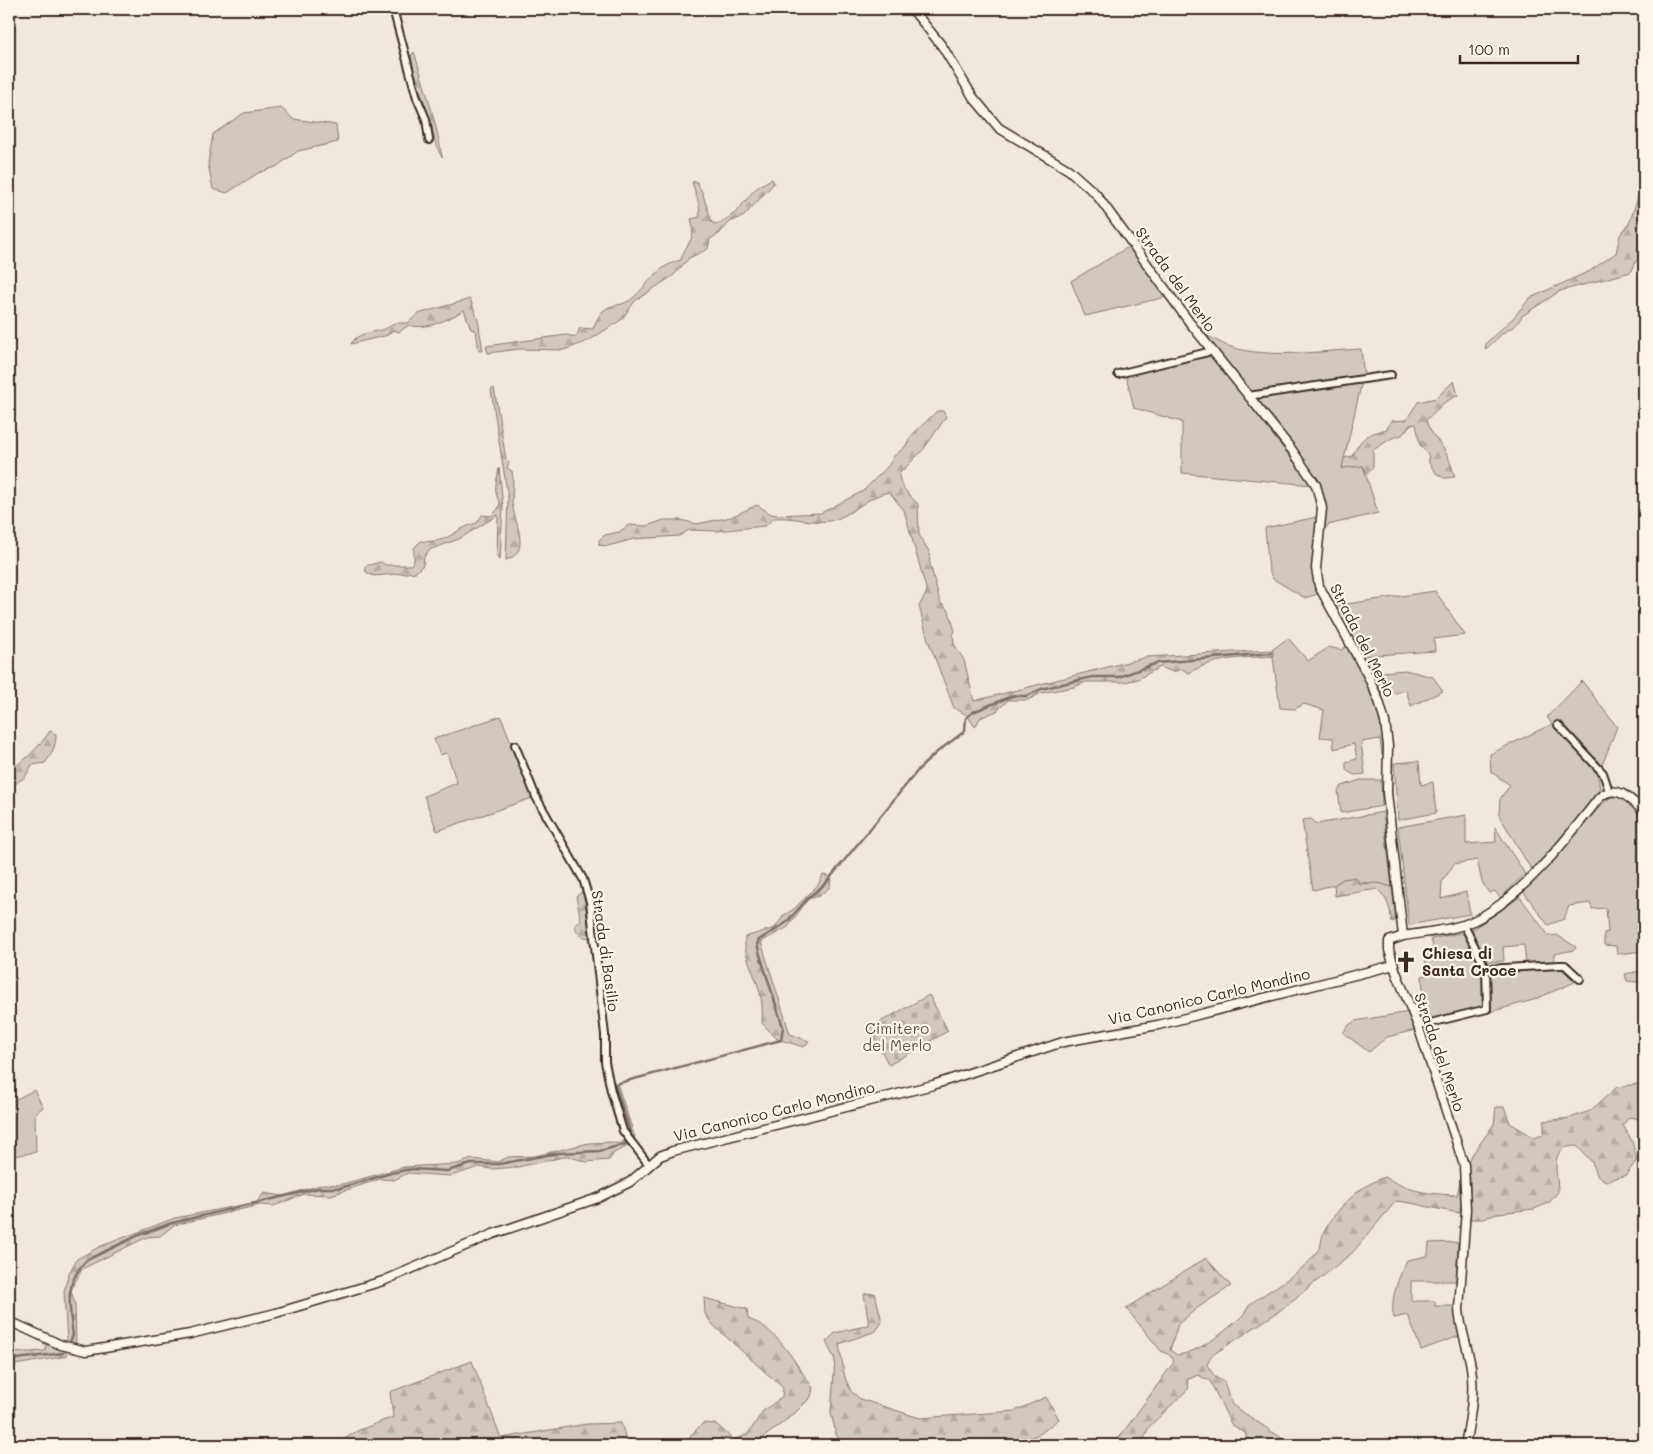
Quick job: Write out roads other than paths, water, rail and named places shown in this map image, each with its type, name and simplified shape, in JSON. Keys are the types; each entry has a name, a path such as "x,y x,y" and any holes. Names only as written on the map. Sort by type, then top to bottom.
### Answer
{"street":[{"path":"393,9 417,98 426,119 429,140"},
{"name":"Strada del Merlo","path":"912,9 942,46 973,97 999,128 1069,170 1096,194 1212,351 1292,450 1320,492 1322,508 1316,568 1319,586 1368,676 1382,711 1388,746 1387,793 1403,936 1389,941 1394,966 1418,1026 1458,1145 1466,1177 1459,1309 1462,1330 1470,1358 1472,1382 1465,1445"},
{"path":"1118,374 1212,351"},
{"path":"1248,396 1390,375"},
{"path":"1558,725 1603,773 1609,791"},
{"name":"Strada di Basilio","path":"515,745 536,797 584,879 590,902 605,1036 604,1062 623,1131 648,1165"},
{"path":"1403,936 1464,925 1494,909 1557,850 1599,798 1609,791 1618,791 1626,795 1644,812"},
{"path":"1418,1026 1487,1009 1486,969 1464,925"},
{"path":"1486,969 1565,965 1580,980"},
{"name":"Via Canonico Carlo Mondino","path":"9,1321 61,1345 86,1351 164,1339 297,1308 390,1278 493,1234 608,1194 630,1182 660,1156 673,1151 933,1085 1063,1042 1158,1025 1394,966"}],"waterway":[{"path":"632,1137 615,1085 781,1040 783,1027 760,955 757,944 759,940 786,923 809,897 825,884 919,769 937,752 965,731 966,718 973,712 1012,696 1027,696 1041,689 1092,677 1119,677 1157,663 1271,653"},
{"path":"70,1342 73,1335 70,1314 71,1286 80,1268 87,1260 139,1235 172,1223 319,1188 340,1188 412,1169 447,1171 471,1164 499,1164 559,1153 600,1151 625,1144"},
{"path":"9,1360 63,1353"}],"place":[{"name":"Chiesa di Santa Croce","path":"1406,962"}],"park label":[{"name":"Cimitero del Merlo","path":"897,1036"}]}
